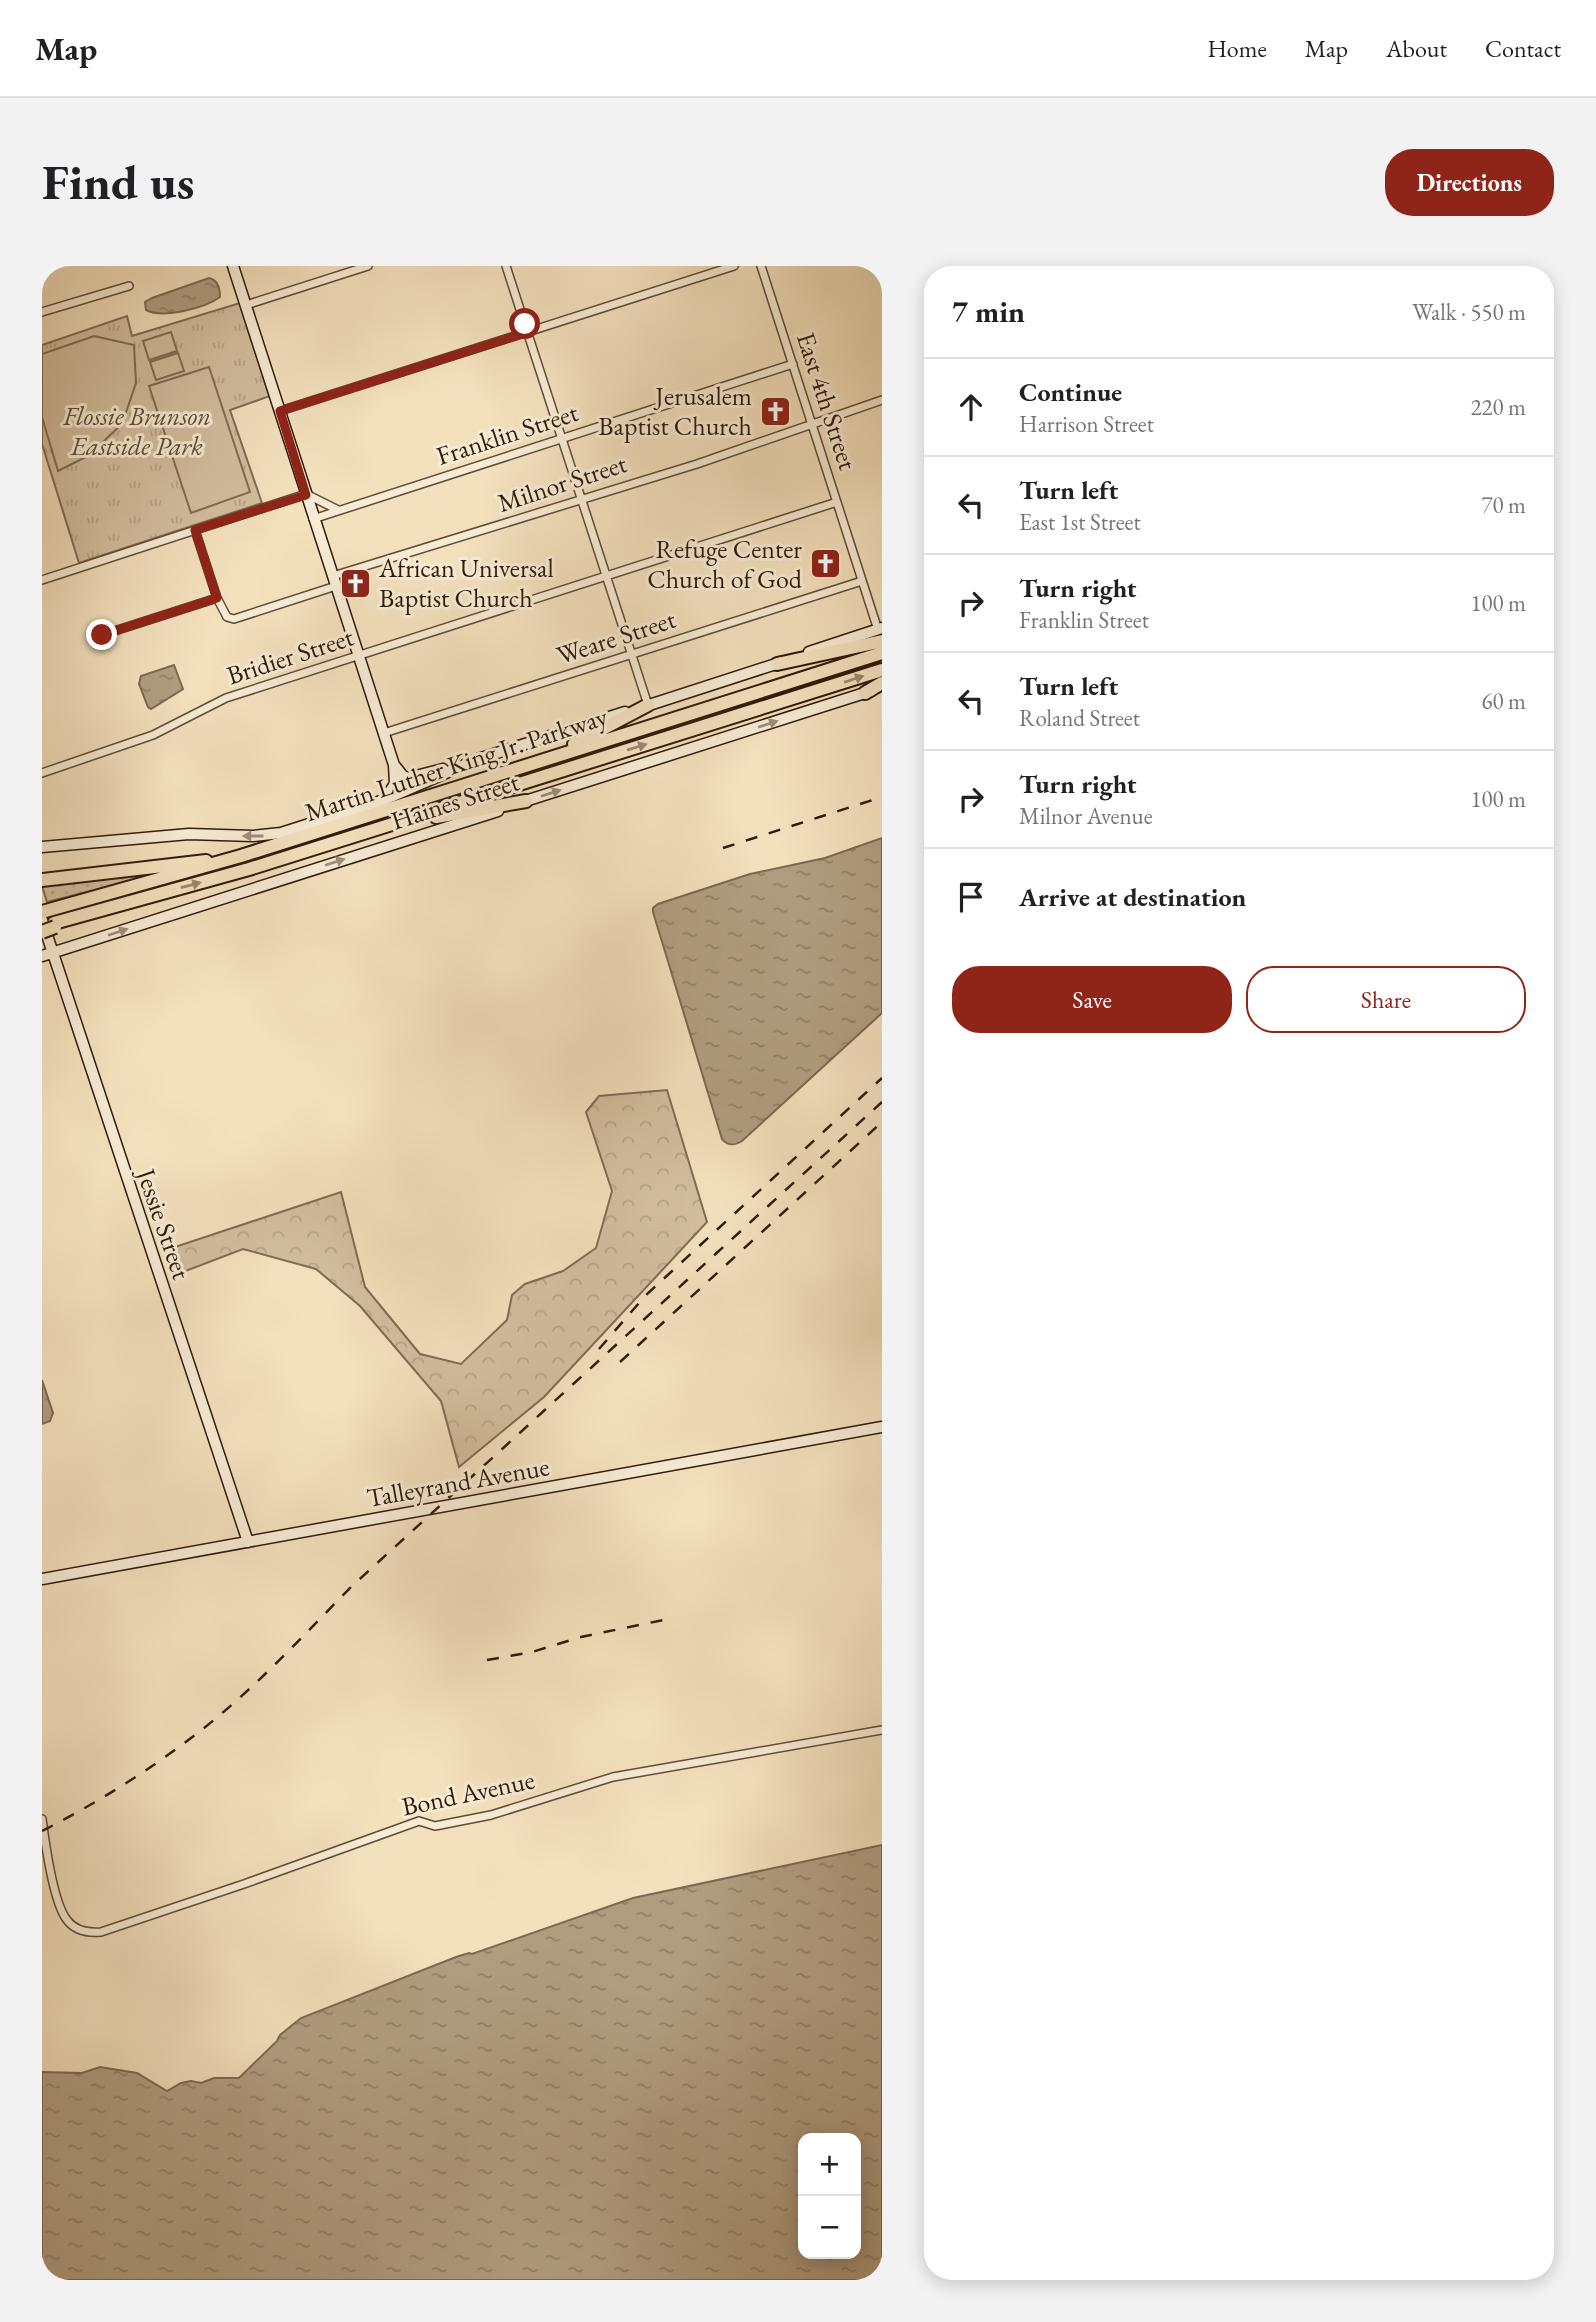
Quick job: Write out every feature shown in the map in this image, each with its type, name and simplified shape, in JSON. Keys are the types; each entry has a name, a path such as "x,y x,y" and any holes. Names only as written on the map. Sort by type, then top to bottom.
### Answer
{"highway":[{"path":"777,664 881,633"},
{"name":"Martin Luther King Jr. Parkway","path":"47,922 241,856 882,653"},
{"name":"Martin Luther King Jr. Parkway","path":"47,922 249,869 882,670"},
{"path":"865,694 882,686"},
{"path":"520,768 597,734 648,705"},
{"path":"384,826 526,801"},
{"path":"42,880 241,856"}],"street":[{"path":"233,266 394,765 395,784 384,800"},
{"path":"246,305 368,266"},
{"path":"506,266 648,705"},
{"path":"280,411 734,266"},
{"name":"East 4th Street","path":"761,266 881,633"},
{"path":"42,312 129,286"},
{"name":"Franklin Street","path":"313,519 793,364"},
{"name":"Milnor Street","path":"217,598 224,614 234,618 334,581 697,464 882,400"},
{"path":"42,580 306,495 338,510"},
{"name":"Bridier Street","path":"42,773 153,735 226,698 837,502"},
{"path":"102,635 217,598 195,530"},
{"name":"Weare Street","path":"384,733 862,581"},
{"name":"Haines Street","path":"42,847 189,834 270,835 384,800 478,759 777,664"},
{"name":"Haines Street","path":"42,956 865,694"},
{"path":"394,765 403,776 413,778 478,759"},
{"name":"Jessie Street","path":"47,922 53,953 248,1542"},
{"name":"Talleyrand Avenue","path":"42,1579 882,1427"},
{"name":"Bond Avenue","path":"42,1819 62,1912 67,1921 84,1932 101,1932 419,1821 435,1826 446,1824 491,1815 613,1777 882,1730"}],"green space":[{"name":"Flossie Brunson Eastside Park","path":"240,303 270,396 230,410 262,503 79,563 42,444 42,345 127,316 132,336"},
{"path":"171,332 177,351 149,360 143,341"},
{"path":"94,336 134,345 136,383 122,424 88,456 58,471 42,417 42,354"},
{"path":"178,353 184,371 156,380 150,362"},
{"path":"209,367 250,492 191,513 149,386"},
{"path":"166,872 47,902 42,886"},
{"path":"667,1090 707,1222 544,1397 459,1467 441,1401 360,1306 316,1269 243,1249 183,1272 169,1260 169,1249 341,1192 365,1287 420,1354 461,1364 507,1320 512,1295 525,1284 563,1271 596,1248 612,1191 586,1112 599,1096"}],"water":[{"path":"209,278 216,283 220,291 220,297 213,301 173,313 146,310 145,302 152,298"},
{"path":"174,665 183,689 151,709 139,684 141,676"},
{"path":"882,838 882,1013 742,1141 727,1143 722,1139 653,908 658,904 750,874 825,858"},
{"path":"42,1380 53,1413 50,1421 42,1424"},
{"path":"882,1845 882,2280 42,2280 42,2072 82,2073 100,2067 137,2073 167,2091 191,2081 201,2083 214,2078 239,2078 280,2035 301,2018 456,1957 472,1954 633,1898"}],"railway":[{"path":"723,848 882,797"},
{"path":"599,1349 646,1295 882,1078"},
{"path":"42,1831 135,1778 231,1705 351,1587 882,1102"},
{"path":"620,1362 882,1122"},
{"path":"487,1660 532,1652 581,1637 668,1619"}],"place":[{"name":"Jerusalem Baptist Church","path":"775,411"},
{"name":"Refuge Center Church of God","path":"825,564"},
{"name":"African Universal Baptist Church","path":"356,583"}],"route":[{"path":"102,635 217,598 195,530 306,495 280,411 528,332 525,324"}]}
